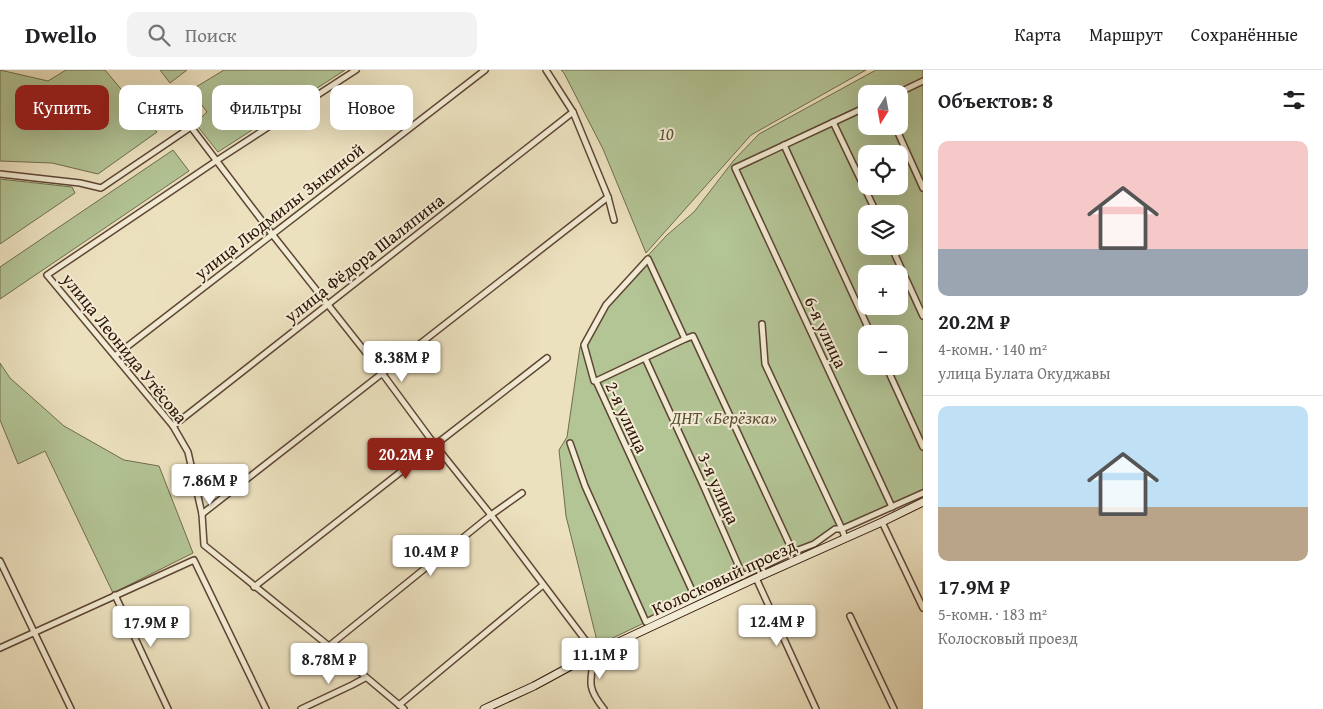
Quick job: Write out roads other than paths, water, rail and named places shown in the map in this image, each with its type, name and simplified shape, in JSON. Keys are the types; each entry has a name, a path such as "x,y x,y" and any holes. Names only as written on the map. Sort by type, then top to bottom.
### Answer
{"street":[{"path":"216,161 356,70"},
{"name":"улица Людмилы Зыкиной","path":"115,356 485,70"},
{"path":"546,70 573,112 608,197 614,220"},
{"path":"908,88 923,81"},
{"path":"858,111 784,145 867,325"},
{"name":"улица Фёдора Шаляпина","path":"173,426 573,112"},
{"path":"834,122 873,205"},
{"path":"0,174 80,183 101,188 191,127 595,654 589,680 592,692 604,709"},
{"path":"898,135 923,188"},
{"name":"6-я улица","path":"784,145 735,168 892,508"},
{"name":"улица Леонида Утёсова","path":"216,161 47,275 173,426 188,452 202,514 204,545 402,707 544,586"},
{"path":"202,514 608,197"},
{"path":"896,255 923,316"},
{"name":"2-я улица","path":"685,339 648,259 606,305 584,345 594,380 695,598"},
{"path":"762,324 765,364 845,538"},
{"path":"596,381 693,336 793,552"},
{"path":"254,587 547,358"},
{"name":"3-я улица","path":"645,358 743,576"},
{"path":"890,375 923,447"},
{"path":"570,443 584,486 646,622 793,552 814,544 835,529 842,529 923,493"},
{"path":"329,646 522,493"},
{"name":"Колосковый проезд","path":"484,709 756,578 923,502"},
{"path":"882,522 923,608"},
{"path":"0,648 194,560 266,709"},
{"path":"0,561 71,709"},
{"path":"756,578 816,709"},
{"path":"115,596 168,709"},
{"path":"850,616 894,709"},
{"path":"301,709 352,686 365,678"}],"park label":[{"name":"10","path":"666,133"},
{"name":"ДНТ «Берёзка»","path":"724,417"}]}
